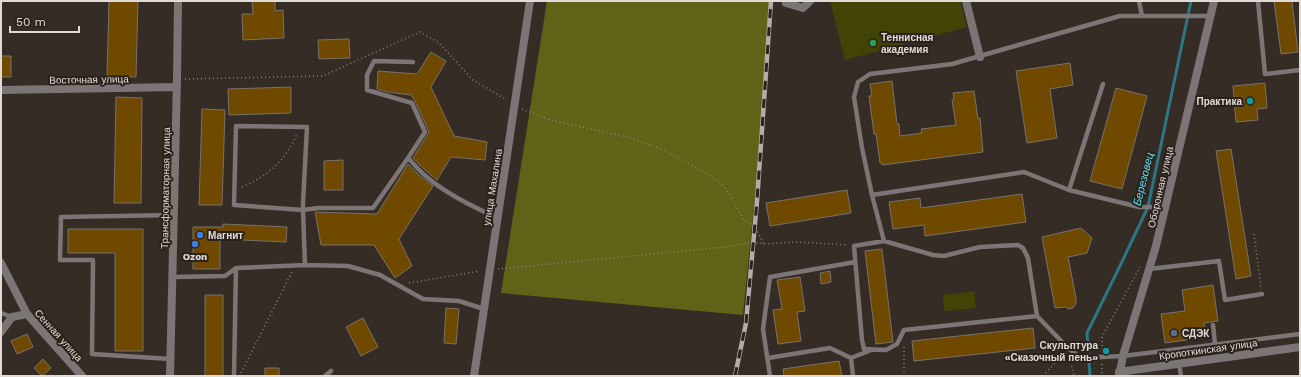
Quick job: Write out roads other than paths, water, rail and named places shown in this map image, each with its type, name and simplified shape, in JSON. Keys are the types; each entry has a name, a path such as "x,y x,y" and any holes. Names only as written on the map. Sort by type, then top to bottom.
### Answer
{"street":[{"name":"Трансформаторная улица","path":"170,376 178,1"},
{"name":"улица Махалина","path":"474,376 530,1"},
{"path":"786,3 803,8 810,1"},
{"path":"966,1 980,57"},
{"name":"Оборонная улица","path":"1119,374 1156,246 1214,1"},
{"name":"Восточная улица","path":"1,90 177,88"},
{"name":"Сенная улица","path":"1,263 27,314 82,376"},
{"path":"1,332 12,317 27,314"},
{"name":"Кропоткинская улица","path":"1119,374 1179,363 1300,347"}],"lane":[{"path":"1139,1 1142,16"},
{"path":"1258,1 1265,74 1300,70"},
{"path":"884,240 872,195 862,148 854,97 858,82 870,74 952,64 980,57 1120,16 1210,16"},
{"path":"304,265 303,210 303,203 307,127 236,126 234,205 303,210 318,208 373,208 425,132 412,103 367,90 367,75 374,61 412,62"},
{"path":"1069,190 1103,84"},
{"path":"408,158 426,177 439,186 475,208 498,218"},
{"path":"872,195 1024,172 1069,190 1139,207 1159,208"},
{"path":"171,360 92,354 93,260 60,260 61,217 174,215"},
{"path":"1037,316 904,330 897,344 886,350 864,349 854,246 884,240 933,255 944,256 980,247 1018,245 1023,248 1028,258 1037,316 1068,348 1081,358 1123,356 1300,334"},
{"path":"770,376 763,329 770,277 856,262"},
{"path":"1149,269 1219,262 1225,300 1262,294"},
{"path":"173,277 225,276 236,268 296,265 348,266 380,276 423,299 459,301 484,309"},
{"path":"234,376 236,268"},
{"path":"1,313 12,317"},
{"path":"1213,325 1216,344"},
{"path":"768,358 830,348 851,358 872,350"},
{"path":"851,358 854,376"},
{"path":"1179,363 1181,376"},
{"path":"325,376 331,371"}],"waterway":[{"name":"Березовец","path":"1090,376 1087,333 1148,207 1191,1"}],"railway":[{"path":"735,376 746,323 757,201 771,1"}],"place":[{"name":"Теннисная академия","path":"873,43"},
{"name":"Практика","path":"1250,101"},
{"name":"Магнит","path":"200,235"},
{"name":"Ozon","path":"195,244"},
{"name":"СДЭК","path":"1174,333"},
{"name":"Скульптура «Сказочный пень»","path":"1106,351"}]}
